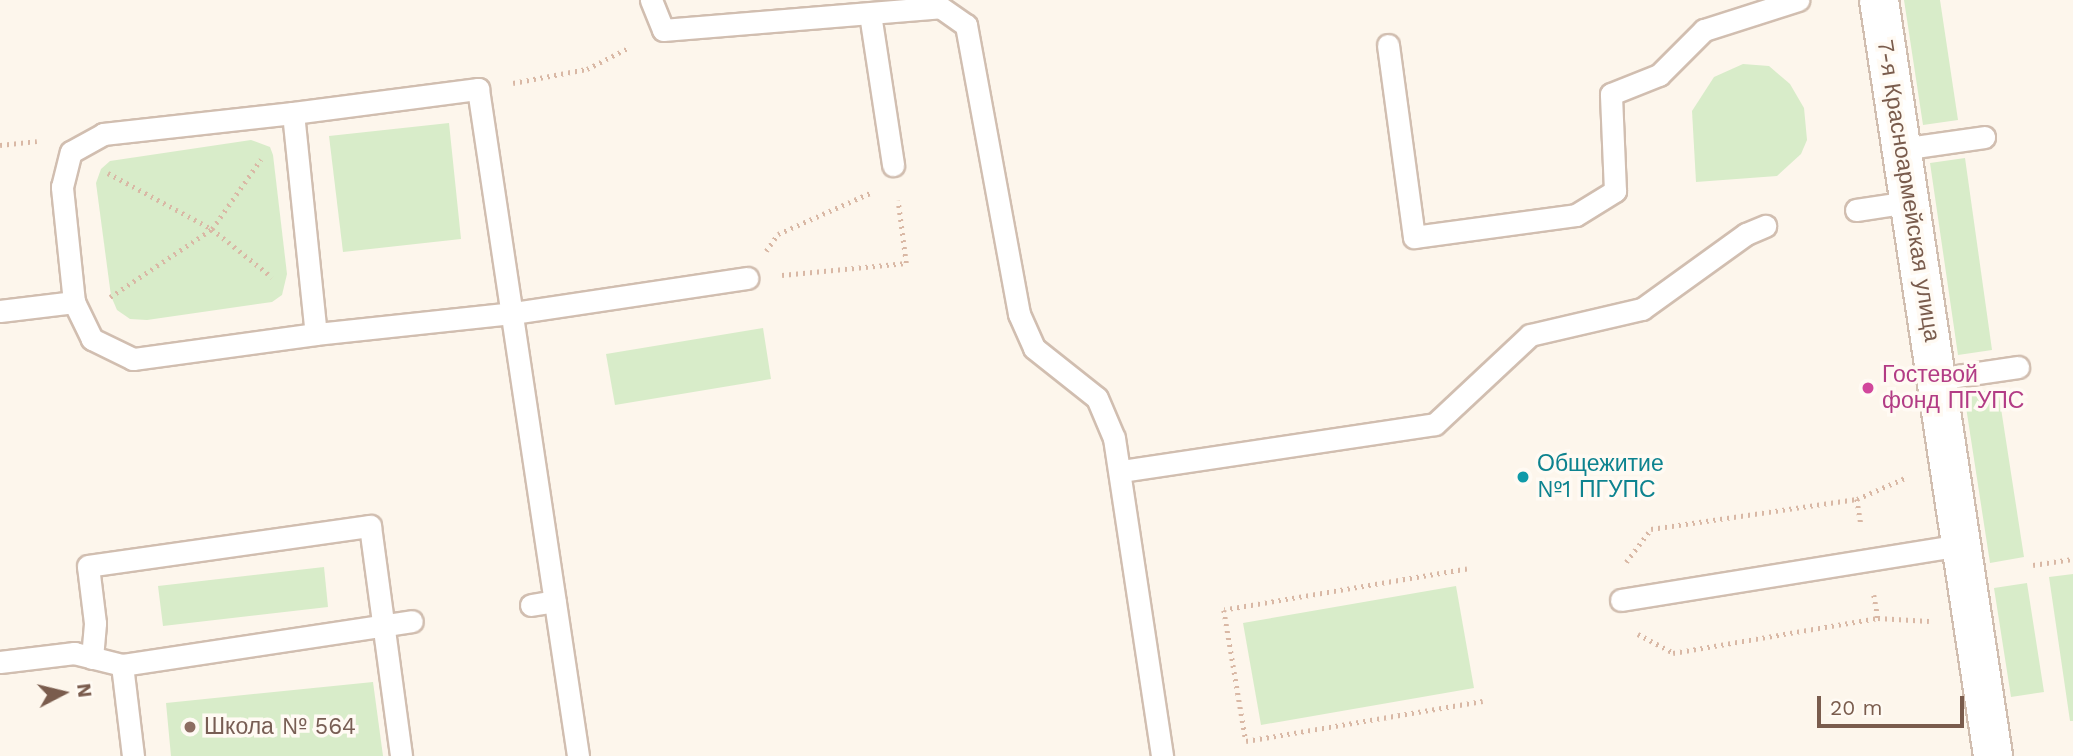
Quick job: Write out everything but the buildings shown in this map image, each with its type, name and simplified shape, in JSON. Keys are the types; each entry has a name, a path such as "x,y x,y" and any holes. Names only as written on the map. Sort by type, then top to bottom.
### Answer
{"street":[{"name":"7-я Красноармейская улица","path":"1879,0 1993,756"}],"lane":[{"path":"651,0 663,30 818,9 870,13 940,4 966,25 1019,314 1034,348 1097,398 1114,438 1162,756"},
{"path":"1388,45 1414,237 1576,215 1615,191 1611,94 1659,75 1704,30 1798,0"},
{"path":"870,13 893,165"},
{"path":"578,756 513,313 478,89 103,134 71,152 62,187 74,302 92,339 133,359 316,334 513,313 747,278"},
{"path":"293,113 316,334"},
{"path":"1901,149 1984,136"},
{"path":"1856,210 1909,202"},
{"path":"1121,471 1435,424 1530,335 1642,309 1746,234 1765,226"},
{"path":"0,312 74,302"},
{"path":"1936,379 2018,367"},
{"path":"92,658 95,623 88,566 370,526 401,756"},
{"path":"1621,600 1961,545"},
{"path":"531,605 555,601"},
{"path":"0,662 74,653 122,664 412,621"},
{"path":"122,664 133,756"}],"path":[{"path":"478,89 587,69 663,30"},
{"path":"74,302 111,296 212,229 293,113"},
{"path":"71,152 212,229 314,310"},
{"path":"747,278 778,234 869,193 893,165"},
{"path":"747,278 906,262 893,165"},
{"path":"2033,565 2073,559"},
{"path":"1467,569 1224,610 1246,741 1483,701"}],"green space":[{"path":"1904,0 1940,0 1958,120 1923,125"},
{"path":"1743,64 1769,66 1790,84 1804,108 1807,140 1801,154 1777,176 1696,182 1692,111 1714,77"},
{"path":"449,123 461,239 343,252 329,136"},
{"path":"251,140 270,147 273,155 287,274 282,295 272,302 147,320 130,319 117,310 111,296 96,183 101,169 110,161"},
{"path":"1965,158 1992,350 1958,355 1930,163"},
{"path":"763,328 771,379 615,405 606,354"},
{"path":"1998,389 2024,557 1990,563 1964,394"},
{"path":"324,567 328,607 163,626 158,586"},
{"path":"2073,574 2073,721 2070,721 2049,577"},
{"path":"2027,583 2044,692 2011,697 1994,588"},
{"path":"1456,586 1474,688 1261,725 1243,623"},
{"path":"373,682 383,756 171,756 166,703"}],"place":[{"name":"Гостевой фонд ПГУПС","path":"1868,388"},
{"name":"Общежитие №1 ПГУПС","path":"1523,477"},
{"name":"Школа № 564","path":"190,727"}]}
